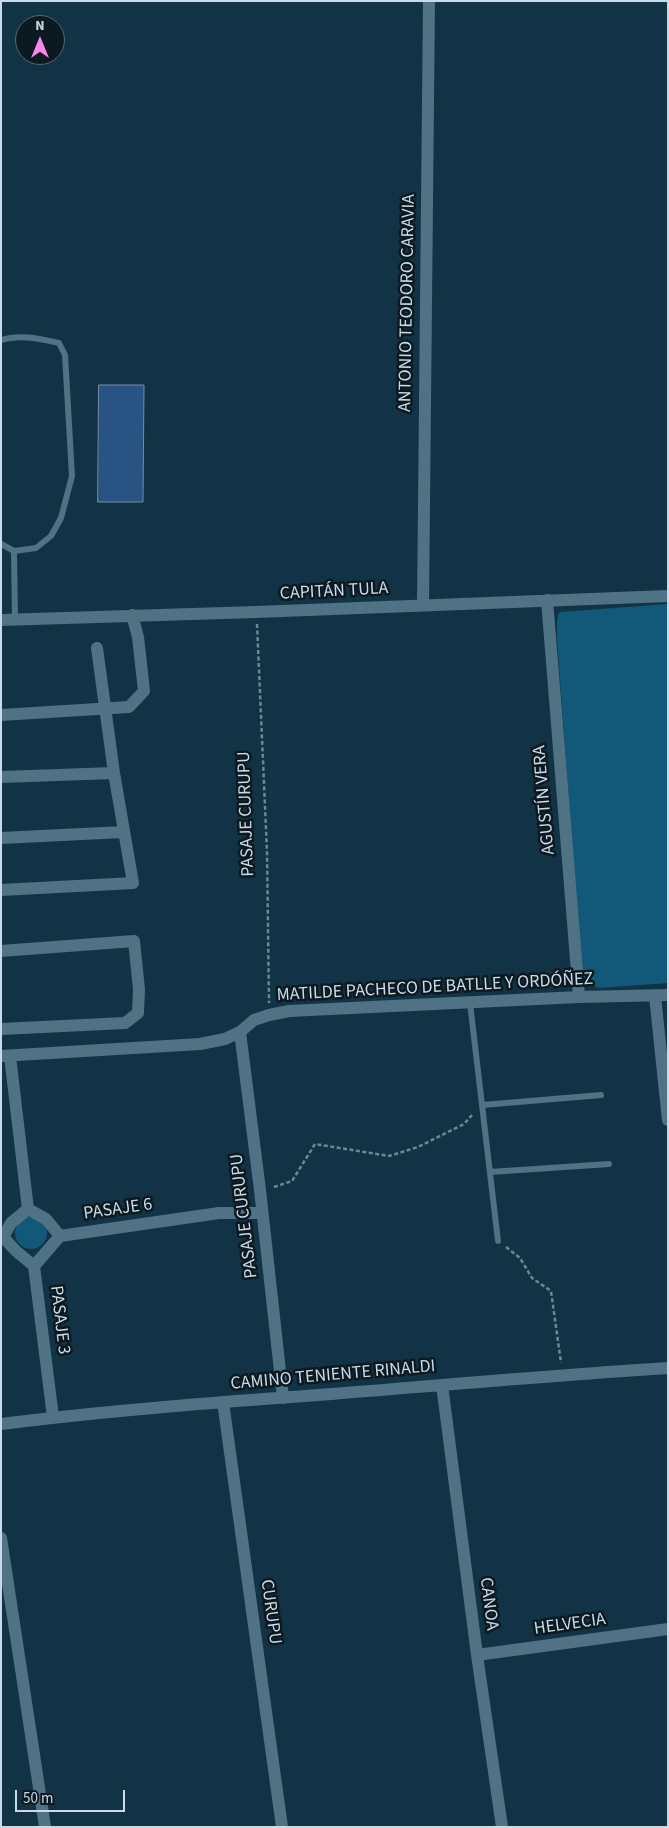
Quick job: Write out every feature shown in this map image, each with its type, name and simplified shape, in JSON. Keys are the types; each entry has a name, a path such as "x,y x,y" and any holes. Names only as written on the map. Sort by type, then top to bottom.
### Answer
{"street":[{"name":"ANTONIO TEODORO CARAVIA","path":"423,605 429,1"},
{"name":"CAPITÁN TULA","path":"1,620 668,596"},
{"name":"AGUSTÍN VERA","path":"548,600 578,997"},
{"path":"1,715 130,707 144,690 138,637 132,615"},
{"path":"1,890 133,883 114,774 107,708 97,648"},
{"path":"1,777 114,774"},
{"path":"1,838 123,832"},
{"path":"1,951 134,941 139,989 138,1013 125,1023 1,1029"},
{"name":"MATILDE PACHECO DE BATLLE Y ORDÓÑEZ","path":"6,1056 200,1044 225,1039 240,1032 254,1020 288,1011 578,997 661,996"},
{"path":"661,996 668,1120"},
{"name":"PASAJE CURUPU","path":"240,1032 283,1398"},
{"path":"6,1056 28,1209"},
{"path":"28,1209 46,1219 60,1236"},
{"path":"28,1209 11,1223 2,1237 34,1266"},
{"name":"PASAJE 6","path":"60,1236 219,1213 262,1213"},
{"name":"PASAJE 3","path":"54,1417 34,1266 60,1236"},
{"name":"CAMINO TENIENTE RINALDI","path":"1,1424 54,1417 223,1402 668,1368"},
{"name":"CANOA","path":"442,1385 477,1655 502,1827"},
{"name":"CURUPU","path":"223,1402 282,1827"},
{"path":"1,1538 45,1827"},
{"name":"HELVECIA","path":"477,1655 668,1629"}],"lane":[{"path":"1,340 12,337 38,338 59,342 65,355 72,476 62,518 51,536 36,548 14,551 1,544"},
{"path":"14,551 15,619"},
{"path":"470,1003 498,1242"},
{"path":"482,1105 601,1095"},
{"path":"490,1172 609,1164"}],"path":[{"name":"PASAJE CURUPU","path":"256,612 267,852 269,1015"},
{"path":"260,1190 292,1181 315,1144 389,1156 418,1147 464,1124 482,1105"},
{"path":"498,1242 520,1258 532,1278 551,1291 562,1375"}],"shaded area":[{"path":"668,604 668,983 599,988 586,983 582,976 557,639 558,615 560,612"},
{"path":"31,1217 37,1218 42,1222 46,1227 46,1239 42,1244 37,1248 31,1249 25,1248 20,1244 16,1239 15,1233 16,1227 20,1222 25,1218"}],"building":[{"path":"99,385 144,385 143,502 98,502"}]}
